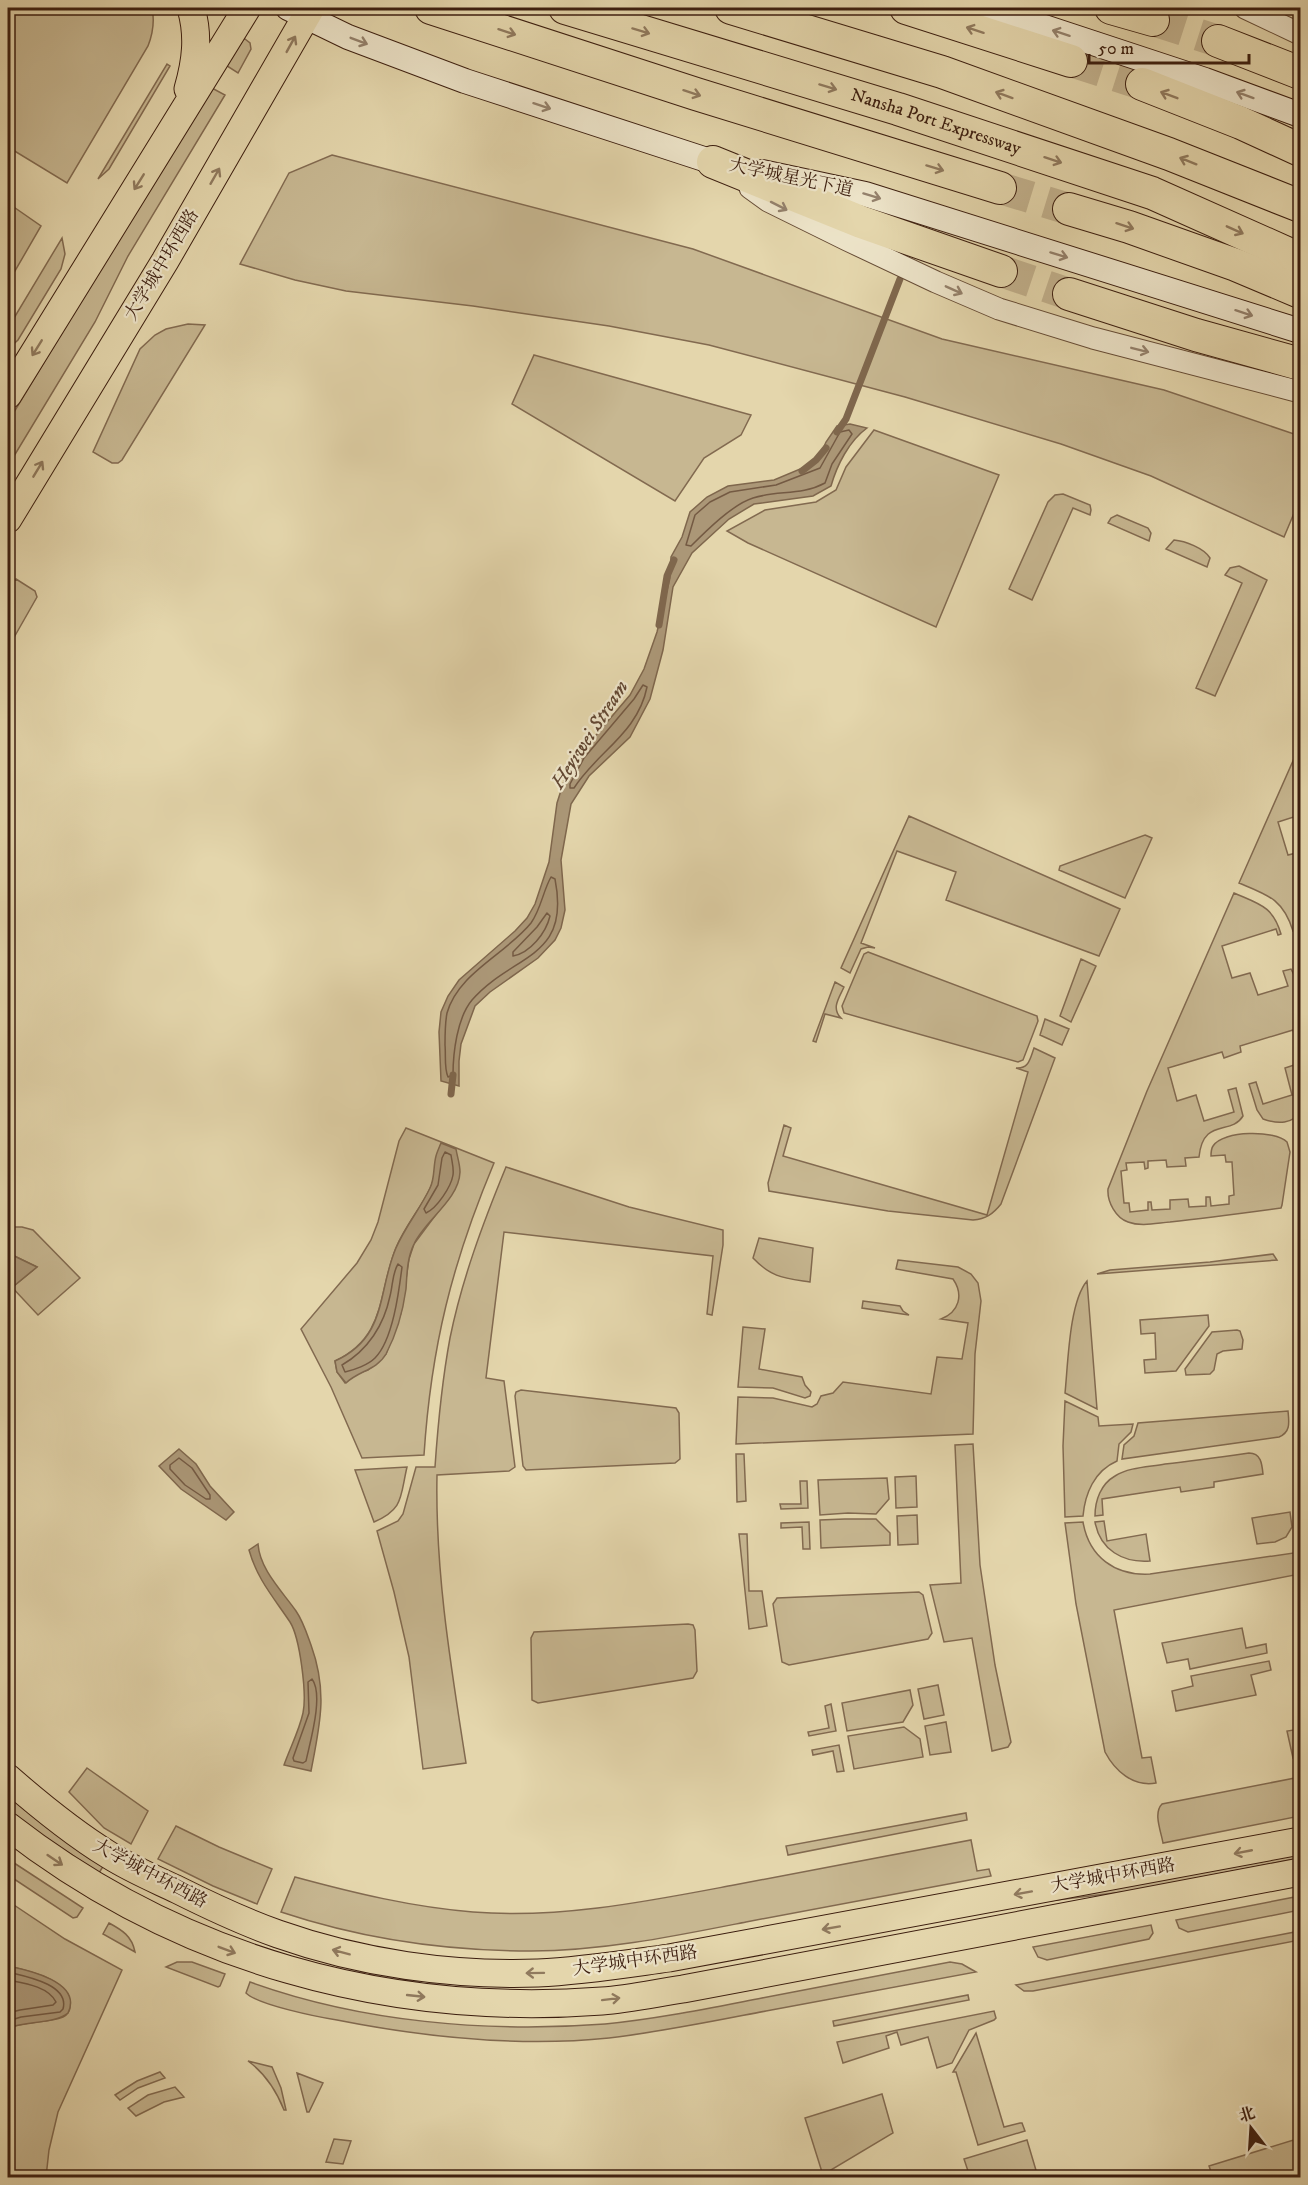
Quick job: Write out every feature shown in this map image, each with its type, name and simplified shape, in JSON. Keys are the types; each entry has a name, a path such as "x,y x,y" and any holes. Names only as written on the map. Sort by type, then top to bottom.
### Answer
{"highway":[{"path":"431,8 779,120 1000,188"},
{"name":"Nansha Port Expressway","path":"565,8 898,109 1152,193 1300,259"},
{"path":"731,8 942,72 1169,154 1300,206"},
{"path":"906,8 1071,61"},
{"path":"1111,8 1154,20"},
{"path":"1218,41 1300,73"},
{"path":"1142,84 1241,123 1300,150"},
{"path":"713,162 861,222 1001,271"},
{"path":"1069,209 1129,227 1225,261 1300,292"},
{"path":"1069,294 1300,364"}],"main road":[{"path":"182,115 196,55 197,34 191,8"},
{"path":"8,395 247,8"},
{"path":"987,8 1205,80 1300,115"},
{"name":"大学城星光下道","path":"302,10 348,37 465,81 713,162 865,194 1300,331"},
{"name":"大学城中环西路","path":"8,519 171,251 302,10"},
{"name":"大学城中环西路","path":"8,1778 48,1812 108,1854 134,1869 255,1925 361,1958 476,1972 574,1971 669,1958 1300,1841"},
{"name":"大学城中环西路","path":"8,1826 49,1857 95,1886 170,1926 236,1954 298,1973 365,1988 414,1996 506,2003 605,2000 683,1989 1300,1872"}],"street":[{"path":"1245,8 1300,34"},
{"path":"713,162 768,201 970,297 1093,338 1300,392"}],"shaded area":[{"path":"8,8 152,8 153,27 148,46 67,183 8,147"},
{"path":"245,39 250,43 251,49 238,73 224,64 241,40"},
{"path":"167,64 170,66 109,169 98,179"},
{"path":"210,87 225,95 128,256 95,322 8,466 8,422"},
{"path":"332,155 693,249 942,339 1164,390 1300,436 1300,499 1284,537 1151,476 1061,444 905,397 709,345 609,326 473,306 346,291 295,280 240,264 289,173"},
{"path":"8,203 41,226 8,283"},
{"path":"62,238 65,254 61,269 18,340 8,349 8,328"},
{"path":"188,324 205,325 122,460 112,463 93,452 140,349 155,335 166,329"},
{"path":"534,355 751,415 741,435 704,458 675,501 512,404"},
{"path":"874,430 999,475 936,627 748,543 727,531 765,510 816,502 836,490 846,467"},
{"path":"1063,494 1090,505 1090,515 1073,508 1032,600 1009,589 1048,502 1055,495"},
{"path":"1117,515 1148,528 1151,533 1149,541 1108,523"},
{"path":"1174,540 1189,543 1207,554 1210,558 1207,567 1166,549"},
{"path":"1239,566 1267,580 1215,696 1196,688 1242,583 1225,575 1230,568"},
{"path":"16,579 35,591 37,597 8,648 8,588"},
{"path":"1300,745 1300,815 1278,822 1288,855 1300,852 1300,922 1294,924 1296,930 1293,931 1279,905 1266,895 1239,883"},
{"path":"909,816 1120,909 1099,956 946,900 956,872 897,851 861,943 875,948 861,949 850,973 841,968"},
{"path":"1145,835 1152,838 1125,898 1059,870 1060,866"},
{"path":"1234,893 1264,907 1274,917 1281,934 1278,935 1276,929 1222,946 1232,978 1250,973 1258,995 1288,986 1283,971 1291,969 1300,987 1300,1053 1293,1030 1240,1046 1241,1052 1224,1058 1222,1052 1168,1068 1177,1101 1196,1095 1204,1121 1234,1112 1228,1090 1236,1088 1243,1116 1238,1122 1218,1129 1206,1137 1199,1157 1185,1158 1186,1166 1167,1167 1166,1160 1148,1161 1148,1168 1145,1169 1144,1162 1126,1163 1127,1170 1121,1171 1124,1203 1129,1203 1130,1212 1148,1210 1148,1202 1151,1202 1152,1210 1170,1209 1170,1200 1188,1199 1189,1207 1206,1206 1206,1197 1210,1197 1211,1206 1229,1204 1229,1196 1234,1195 1232,1162 1226,1162 1225,1155 1211,1156 1212,1148 1227,1137 1261,1134 1281,1138 1287,1142 1290,1152 1282,1205 1281,1208 1154,1224 1128,1222 1113,1209 1108,1189 1147,1091"},
{"path":"868,952 1037,1016 1038,1021 1023,1060 1018,1062 844,1013 842,1006 864,954"},
{"path":"1081,959 1096,966 1071,1022 1060,1016"},
{"path":"835,982 844,987 836,1007 841,1018 825,1014 816,1042 813,1041"},
{"path":"1045,1019 1069,1029 1062,1045 1040,1035"},
{"path":"1034,1048 1055,1058 1001,1204 989,1215 973,1220 888,1211 769,1191 768,1183 784,1125 791,1128 783,1156 987,1215 1028,1072 1016,1068 1026,1065"},
{"path":"1300,1063 1300,1110 1297,1115 1284,1122 1263,1119 1257,1110 1249,1084 1256,1082 1263,1104 1292,1095 1285,1068"},
{"path":"406,1128 494,1163 466,1236 446,1306 432,1378 424,1455 362,1458 331,1387 301,1329 357,1263 371,1240 378,1222 399,1141","holes":["441,1144 455,1149 458,1181 414,1244 409,1259 401,1313 386,1354 368,1370 356,1374 345,1383 337,1372 335,1361 351,1351 363,1340 371,1328 394,1253 432,1184"]},
{"path":"506,1167 629,1207 723,1230 723,1245 712,1315 707,1314 713,1256 504,1232 486,1378 504,1381 515,1467 509,1471 437,1475 441,1583 466,1763 423,1769 409,1657 377,1531 398,1521 403,1514 416,1467 435,1467 443,1386 455,1316 474,1251"},
{"path":"8,1227 33,1230 80,1278 38,1315 8,1283 8,1278 15,1285 37,1267 8,1253"},
{"path":"759,1238 813,1248 810,1282 779,1276 760,1265 753,1258"},
{"path":"1273,1254 1277,1260 1097,1274 1110,1270 1210,1262"},
{"path":"898,1260 958,1267 971,1274 978,1283 981,1301 975,1354 973,1434 736,1444 738,1397 773,1398 812,1407 817,1404 821,1396 833,1393 843,1382 931,1394 937,1357 962,1359 968,1323 941,1319 952,1312 958,1302 958,1291 953,1279 896,1269"},
{"path":"1087,1281 1097,1409 1065,1393 1073,1318 1076,1303"},
{"path":"863,1301 900,1306 909,1315 862,1308"},
{"path":"1208,1315 1209,1326 1176,1371 1145,1373 1144,1360 1156,1359 1155,1333 1141,1334 1140,1320"},
{"path":"743,1327 765,1329 759,1369 802,1377 811,1392 810,1396 805,1398 773,1388 738,1387"},
{"path":"1240,1331 1243,1340 1242,1349 1217,1354 1214,1370 1210,1374 1186,1375 1185,1369 1212,1332"},
{"path":"521,1390 676,1408 679,1413 680,1459 675,1463 526,1470 523,1466 515,1396 516,1392"},
{"path":"1065,1401 1098,1417 1099,1426 1133,1424 1131,1432 1119,1444 1117,1461 1102,1471 1092,1484 1083,1516 1065,1517 1063,1446"},
{"path":"1288,1411 1289,1423 1286,1432 1279,1437 1122,1459 1124,1445 1134,1436 1138,1423"},
{"path":"973,1444 980,1565 995,1665 1011,1742 1008,1747 992,1751 972,1638 944,1642 930,1585 961,1583 955,1445"},
{"path":"1249,1453 1258,1457 1263,1474 1214,1482 1214,1487 1181,1492 1180,1487 1102,1499 1103,1515 1095,1516 1096,1504 1103,1488 1110,1479 1121,1473 1139,1468"},
{"path":"736,1454 744,1454 746,1501 737,1502"},
{"path":"407,1467 396,1507 374,1522 355,1470"},
{"path":"916,1476 917,1507 896,1508 895,1477"},
{"path":"887,1478 889,1499 876,1514 820,1515 818,1480"},
{"path":"800,1481 807,1481 808,1508 781,1509 780,1504 801,1504"},
{"path":"1290,1512 1292,1527 1286,1537 1275,1542 1257,1544 1252,1518"},
{"path":"917,1515 918,1544 898,1545 897,1516"},
{"path":"876,1519 890,1533 890,1545 821,1548 820,1520"},
{"path":"1104,1521 1107,1541 1146,1534 1150,1561 1131,1560 1114,1553 1107,1547 1095,1522"},
{"path":"809,1522 810,1549 803,1549 802,1527 781,1528 781,1523"},
{"path":"1083,1522 1091,1545 1106,1562 1115,1568 1137,1574 1300,1552 1300,1574 1114,1610 1142,1758 1151,1757 1156,1783 1140,1783 1132,1780 1119,1771 1105,1752 1076,1604 1065,1523"},
{"path":"739,1534 747,1534 749,1591 762,1591 767,1626 749,1629"},
{"path":"919,1592 923,1595 932,1633 928,1639 789,1665 782,1662 773,1604 777,1598"},
{"path":"693,1625 695,1630 697,1671 693,1678 538,1703 532,1700 531,1638 534,1632"},
{"path":"1242,1628 1246,1648 1266,1644 1267,1653 1190,1669 1188,1659 1167,1663 1162,1643"},
{"path":"1269,1661 1271,1670 1251,1675 1256,1695 1176,1711 1172,1691 1193,1686 1191,1676"},
{"path":"938,1685 944,1715 924,1719 918,1689"},
{"path":"910,1690 913,1705 903,1722 847,1731 842,1703"},
{"path":"831,1704 836,1731 809,1736 808,1732 829,1728 825,1706"},
{"path":"946,1722 951,1752 930,1755 925,1726"},
{"path":"904,1727 920,1739 923,1757 854,1769 848,1736"},
{"path":"1300,1729 1300,1756 1293,1758 1287,1731"},
{"path":"839,1745 844,1771 837,1772 833,1751 813,1755 812,1750"},
{"path":"87,1768 148,1811 131,1844 104,1828 69,1792"},
{"path":"1300,1777 1300,1816 1163,1843 1158,1817 1162,1804"},
{"path":"8,1785 109,1857 99,1873 34,1830 8,1809"},
{"path":"966,1813 967,1820 788,1855 786,1846"},
{"path":"176,1826 272,1869 257,1904 213,1886 158,1859"},
{"path":"971,1840 977,1871 989,1869 991,1876 612,1946 531,1951 436,1946 373,1936 281,1912 295,1877 361,1894 428,1907 506,1914 539,1913 605,1907 670,1897"},
{"path":"1300,1842 1300,1858 1131,1891 1032,1903"},
{"path":"8,1859 83,1908 77,1917 73,1918 8,1875"},
{"path":"1300,1896 1300,1910 1188,1932 1179,1928 1176,1920"},
{"path":"8,1901 65,1939 122,1970 58,2112 49,2150 46,2177 8,2177 8,2028 63,2017 69,2010 69,1997 64,1989 47,1978 8,1966"},
{"path":"109,1923 126,1934 135,1952 103,1934"},
{"path":"1151,1925 1153,1933 1149,1939 1047,1960 1038,1957 1033,1947"},
{"path":"1300,1931 1300,1940 1033,1991 1024,1991 1016,1985"},
{"path":"177,1962 192,1962 225,1974 218,1987 166,1967"},
{"path":"950,1962 962,1964 976,1972 668,2029 576,2041 472,2039 403,2031 289,2010 263,2002 246,1993 250,1982 292,1996 380,2015 470,2025 560,2026 605,2024 664,2016"},
{"path":"968,1995 969,2000 834,2026 833,2021"},
{"path":"994,2011 996,2018 994,2020 969,2030 952,2063 937,2068 928,2037 901,2045 897,2032 886,2036 889,2048 843,2063 837,2042"},
{"path":"976,2033 1004,2127 1022,2123 1025,2131 978,2145 956,2072 953,2072"},
{"path":"248,2061 272,2067 281,2088 286,2110 265,2077"},
{"path":"160,2072 165,2078 138,2088 120,2100 115,2095 137,2081"},
{"path":"297,2073 323,2083 309,2112 307,2112"},
{"path":"175,2087 184,2097 164,2102 136,2116 128,2108 148,2095"},
{"path":"882,2094 893,2133 826,2173 822,2172 805,2118"},
{"path":"1300,2138 1300,2177 1213,2177 1209,2166"},
{"path":"334,2139 351,2141 343,2164 326,2162"},
{"path":"1027,2140 1038,2177 970,2177 964,2159"}],"water":[{"path":"850,424 867,428 844,454 831,486 813,496 754,504 729,519 692,553 673,587 663,650 650,699 630,737 589,776 571,804 561,860 565,910 561,928 555,940 538,958 490,992 475,1006 461,1044 459,1086 441,1081 439,1032 441,1012 448,996 459,980 515,931 527,918 535,904 549,862 557,803 564,781 579,755 630,695 644,669 657,632 670,578 671,557 682,537 690,512 707,497 728,486 774,480 817,462 826,442 837,426"},
{"path":"441,1143 456,1149 460,1169 458,1182 448,1201 419,1235 412,1249 401,1314 386,1354 378,1364 346,1383 337,1372 335,1361 352,1351 373,1326 396,1248 432,1184 436,1156"},
{"path":"8,1253 37,1267 15,1285 8,1278"},
{"path":"179,1449 196,1464 210,1486 234,1512 226,1520 181,1489 159,1466"},
{"path":"258,1544 267,1571 301,1619 316,1662 321,1708 311,1771 284,1765 303,1713 302,1666 294,1630 266,1588 252,1560 249,1550"},
{"path":"8,1966 40,1974 61,1986 68,1993 71,2002 68,2013 47,2021 8,2028"}],"waterway":[{"name":"Heyiwei Stream","path":"837,432 846,419 900,279"},
{"name":"Heyiwei Stream","path":"802,471 826,448"},
{"name":"Heyiwei Stream","path":"659,625 667,576 674,560"},
{"name":"Heyiwei Stream","path":"451,1094 453,1075"}],"tunnel":[{"path":"1153,20 1218,41"},
{"path":"1071,61 1142,84"},
{"path":"1000,188 1069,209"},
{"path":"1001,271 1069,294"}]}
